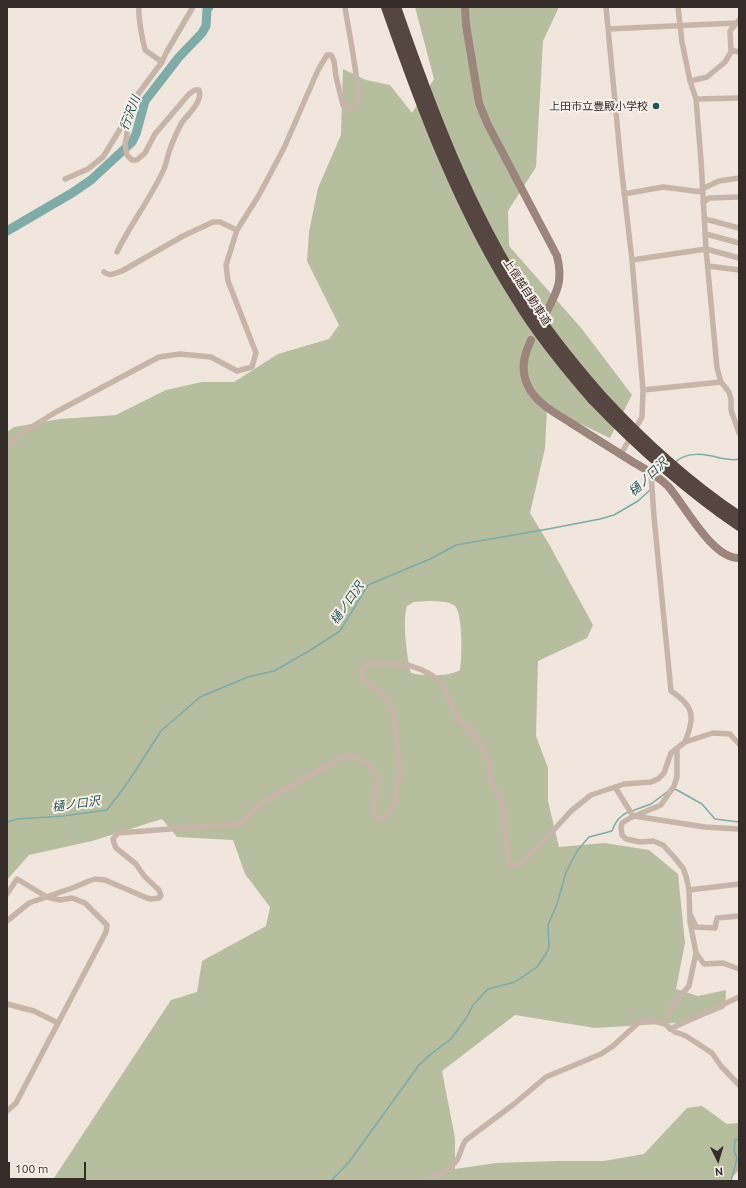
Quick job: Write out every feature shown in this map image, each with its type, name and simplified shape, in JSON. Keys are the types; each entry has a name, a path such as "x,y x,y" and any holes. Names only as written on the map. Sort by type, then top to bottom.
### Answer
{"highway":[{"name":"上信越自動車道","path":"386,7 409,72 450,174 476,230 505,282 529,319 556,355 596,396 659,454 705,492 739,516"},
{"name":"上信越自動車道","path":"396,7 445,138 484,225 528,301 621,429 654,460 700,498 739,526"}],"street":[{"path":"139,7 138,14 145,50 162,62"},
{"path":"66,179 88,168 103,157 127,117 138,94 162,62 193,7"},
{"path":"7,448 20,434 56,412 159,357 180,354 211,357 238,371 252,367 256,353 228,281 226,265 237,230 259,195 284,148 318,70 327,54 332,55 334,61 343,105 353,108 357,104 358,99 355,71 345,7"},
{"path":"465,7 466,25 479,103 487,123 557,256 560,270 559,283 554,298 547,311"},
{"path":"606,7 624,194 632,260 643,390 642,417 621,454"},
{"path":"678,7 679,27 690,81 696,99 706,249 717,368 721,382 729,392 731,399 731,410 739,433"},
{"path":"608,29 679,27 737,21"},
{"path":"690,81 707,77 725,62 731,52 730,31 737,21"},
{"path":"731,50 739,52"},
{"path":"118,252 128,230 165,168 169,152 182,123 200,98 199,90 195,90 189,94 172,113 155,134 145,153 138,160 132,160 126,152 125,145 128,127 127,117"},
{"path":"696,99 739,98"},
{"path":"624,194 663,187 702,190 718,181 739,178"},
{"path":"703,203 709,198 739,198"},
{"path":"705,219 739,228"},
{"path":"104,272 111,275 122,271 183,236 213,222 220,222 237,230"},
{"path":"706,234 739,243"},
{"path":"632,260 706,249 739,258"},
{"path":"708,266 739,270"},
{"path":"531,340 526,350 523,368 527,384 539,402 651,473 667,486 702,533 729,556 739,558"},
{"path":"643,390 721,382"},
{"path":"651,473 671,691 680,697 692,714 692,722 685,742"},
{"path":"7,921 29,903 95,879 106,880 147,898 159,898 161,896 159,890 144,876 136,864 114,845 113,839 118,833 236,824 244,821 258,806 272,797 344,756 362,760 374,770 378,783 374,816 378,819 386,817 394,804 400,772 393,710 385,698 362,678 363,668 370,663 381,662 408,665 433,676 444,688 457,718 477,739 486,756 490,779 502,802 510,865 519,865 542,843 571,811 591,795 624,784 651,782 658,779 664,773 672,753 685,742 705,735 722,732 730,734 739,744"},
{"path":"665,1024 674,1003 689,986 696,954 690,922 689,890 683,868 663,846 652,841 640,842 630,840 622,835 621,827 622,823 633,816 661,805 674,786 677,777 677,748"},
{"path":"615,787 633,816 705,827 739,829"},
{"path":"7,894 17,880 47,897 60,900 72,898 85,903 107,925 106,932 16,1103 7,1111"},
{"path":"689,890 739,884"},
{"path":"690,914 696,927 715,928 717,918 739,916"},
{"path":"696,954 704,964 723,963 739,969"},
{"path":"670,1029 739,997"},
{"path":"7,1004 34,1011 58,1023"},
{"path":"422,1181 444,1173 457,1160 462,1145 466,1140 514,1104 546,1077 601,1054 613,1046 638,1023 649,1020 665,1024 670,1029 686,1036 712,1053 721,1066 739,1085"}],"green space":[{"path":"415,7 559,7 543,41 536,167 508,211 509,246 582,329 632,395 610,438 547,408 545,448 530,513 549,544 593,625 587,638 538,661 536,736 548,768 548,801 559,847 604,843 649,850 678,874 685,943 676,989 698,996 726,990 725,1008 691,1022 595,1028 515,1015 442,1071 455,1138 455,1169 496,1163 604,1161 644,1154 687,1108 702,1106 727,1124 739,1123 739,1170 729,1181 52,1181 171,1000 197,992 202,961 266,926 270,907 245,874 233,840 177,837 162,819 92,841 29,855 7,880 7,432 14,427 60,419 116,415 166,390 202,382 234,382 278,354 329,339 339,325 307,261 309,232 318,188 341,135 343,69 366,80 390,85 412,113 434,79","holes":["428,601 449,603 455,606 458,611 461,627 460,670 450,674 423,675 411,673 405,629 407,606 414,602"]}],"waterway":[{"name":"行沢川","path":"7,231 72,193 91,180 132,142 136,134 145,101 179,57 202,33 206,26 207,9 209,7"},
{"name":"樋ノ口沢","path":"675,462 685,456 697,454 730,460 739,459"},
{"name":"樋ノ口沢","path":"7,822 18,819 63,816 107,810 128,782 161,731 200,697 248,677 274,671 340,631 368,585 430,559 456,545 548,529 614,515 638,501 650,490"},
{"path":"674,789 702,804 715,819 739,822"},
{"path":"632,811 651,804 667,792"},
{"path":"331,1181 349,1162 419,1065 451,1039 467,1017 473,1005 488,989 515,982 537,967 549,947 548,925 557,904 566,872 577,851 589,837 612,831 614,825 622,815 628,812"},
{"path":"731,1181 737,1158 734,1151 735,1140 739,1139"}],"place":[{"name":"上田市立豊殿小学校","path":"656,106"}]}
